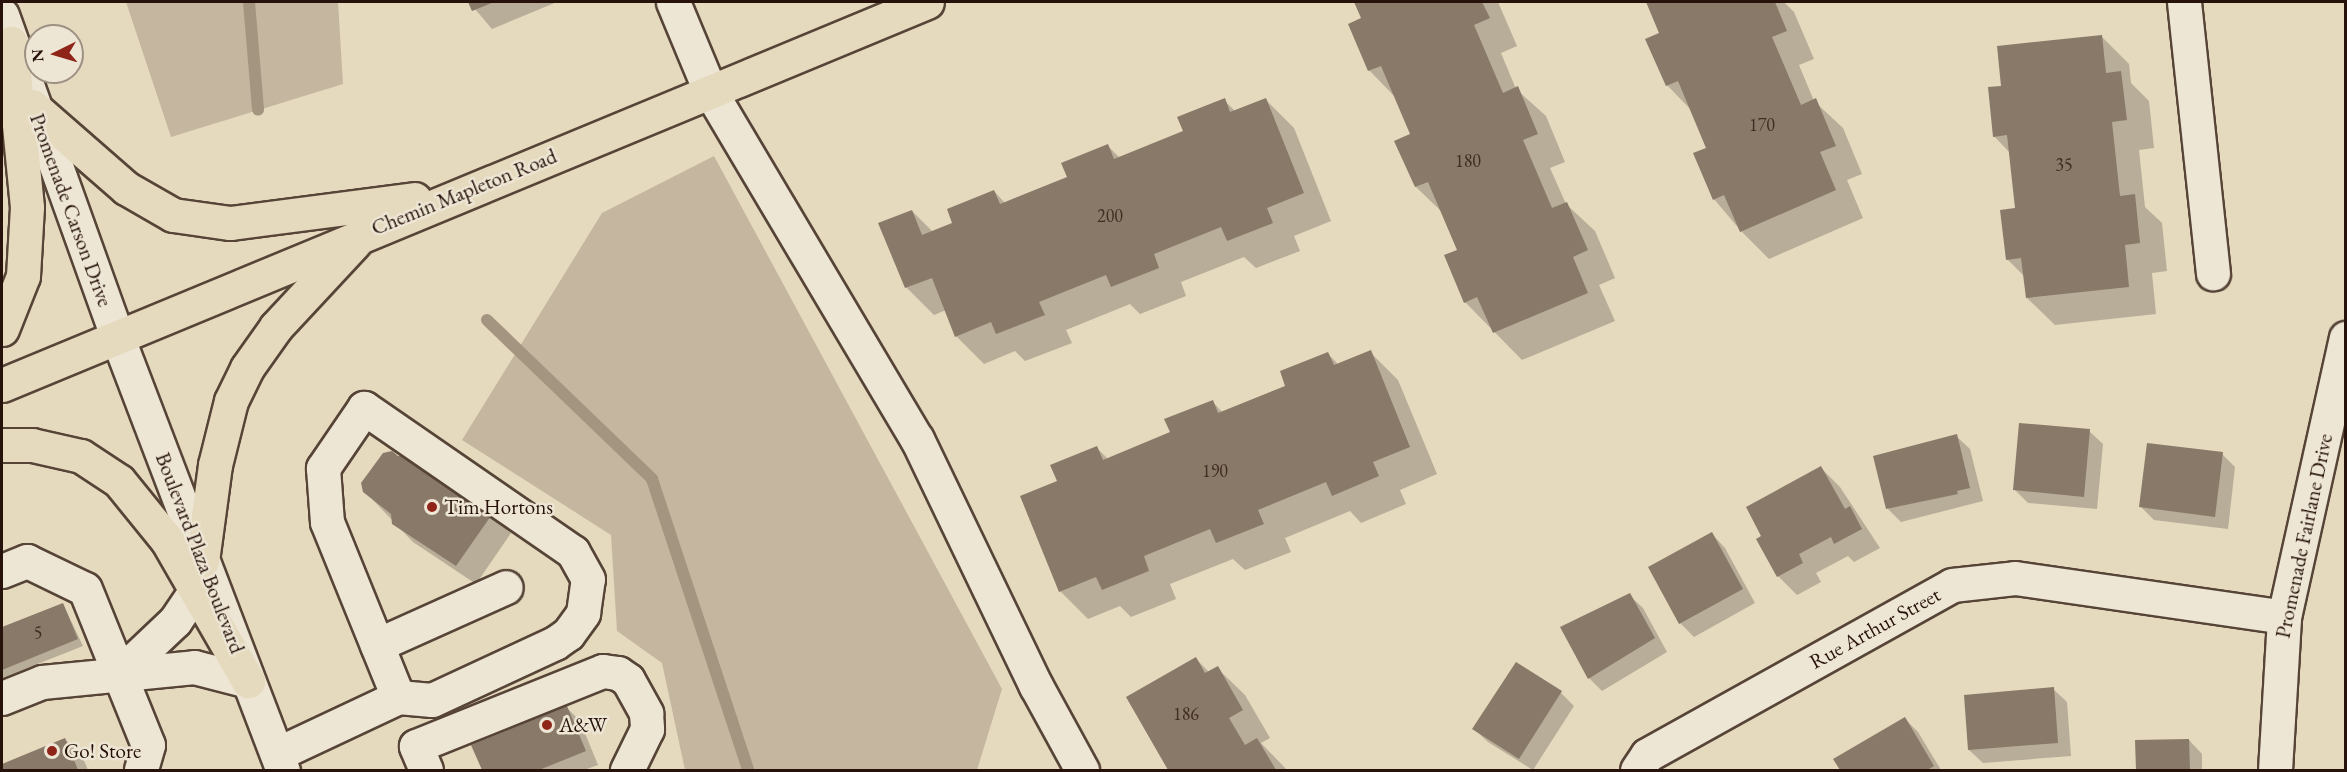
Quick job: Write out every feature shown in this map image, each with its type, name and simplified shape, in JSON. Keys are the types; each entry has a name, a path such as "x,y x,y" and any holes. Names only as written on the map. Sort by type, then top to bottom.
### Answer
{"main road":[{"name":"Chemin Mapleton Road","path":"2,385 927,2"},
{"path":"2,329 23,276 27,207 6,29"},
{"path":"32,106 126,188 173,215 230,223 464,192"},
{"path":"198,576 215,465 231,401 247,368 276,327 362,234"},
{"path":"2,445 32,445 81,456 119,481 198,576 248,681"}],"street":[{"path":"673,2 710,91 917,439 1036,686 1082,771"},
{"path":"2184,2 2213,273"},
{"name":"Promenade Carson Drive","path":"6,29 117,336"},
{"name":"Boulevard Plaza Boulevard","path":"117,336 198,576"},
{"name":"Promenade Fairlane Drive","path":"2275,771 2284,617 2346,338"},
{"path":"280,762 398,697 432,700 568,634 583,613 588,579 573,552 364,408 323,468 327,522 398,697"},
{"path":"2,571 27,561 85,589 148,745 141,771"},
{"path":"119,674 175,621 198,576"},
{"name":"Rue Arthur Street","path":"1637,771 1647,755 1952,585 2015,578 2284,617"},
{"path":"377,645 506,587"},
{"path":"2,698 42,682 194,668 248,681"},
{"path":"421,758 587,676 603,671 618,673 637,692 646,713 647,729 627,771"},
{"name":"Boulevard Plaza Boulevard","path":"248,681 280,762"}],"shaded area":[{"path":"126,2 338,2 343,84 171,137"},
{"path":"714,156 1002,689 977,770 685,770 662,663 617,631 611,535 462,440 602,213"}],"building":[{"path":"468,2 494,2 472,11"},
{"path":"1354,2 1482,2 1490,18 1474,25 1503,93 1518,86 1538,134 1523,140 1552,208 1567,202 1588,250 1573,257 1588,293 1493,333 1477,297 1464,303 1444,255 1457,250 1428,182 1415,187 1394,141 1410,134 1381,66 1368,71 1348,24 1361,18"},
{"path":"1646,2 1775,2 1787,31 1772,37 1801,105 1816,98 1836,146 1820,152 1836,190 1740,232 1724,195 1713,200 1693,153 1706,148 1678,81 1666,86 1645,39 1659,33"},
{"path":"2102,35 2106,73 2121,71 2127,120 2112,122 2120,196 2135,194 2140,243 2125,245 2129,287 2026,298 2021,258 2006,260 2000,210 2015,208 2007,135 1993,137 1988,87 2001,86 1997,46"},
{"path":"1225,98 1230,112 1266,98 1304,193 1267,208 1273,223 1227,241 1221,227 1154,254 1159,268 1111,287 1106,275 1039,302 1045,315 996,334 991,322 955,337 932,278 905,288 878,223 912,210 922,235 952,223 947,209 994,190 1000,204 1067,177 1061,163 1108,144 1114,159 1183,131 1177,117"},
{"path":"1371,350 1410,447 1373,462 1379,476 1332,496 1326,482 1258,510 1264,524 1216,543 1210,529 1144,556 1149,571 1102,590 1096,577 1059,592 1020,496 1057,481 1050,465 1097,446 1103,460 1170,432 1164,419 1213,400 1218,413 1285,386 1280,371 1328,352 1334,365"},
{"path":"2019,423 2090,429 2084,497 2013,490"},
{"path":"1957,434 1970,488 1957,491 1958,494 1886,509 1873,456"},
{"path":"2147,443 2223,452 2215,517 2139,507"},
{"name":"Tim Hortons","path":"392,451 398,456 409,454 493,513 456,566 392,524 391,514 363,492 361,483 383,453"},
{"path":"1821,466 1845,509 1850,506 1862,529 1834,544 1831,537 1799,554 1803,563 1777,577 1756,539 1761,536 1746,507"},
{"path":"1712,532 1743,589 1679,624 1648,567"},
{"path":"1630,593 1655,638 1588,679 1560,627"},
{"path":"63,603 78,639 2,670 2,627"},
{"path":"1196,657 1205,673 1218,666 1243,710 1229,718 1245,745 1257,738 1276,770 1168,770 1126,697"},
{"path":"1516,662 1562,691 1519,759 1472,729"},
{"path":"2054,687 2058,743 1968,750 1964,695"},
{"name":"A&W","path":"567,706 586,751 539,770 482,770 471,745"},
{"path":"1905,717 1934,766 1927,770 1840,770 1833,759"},
{"name":"Go! Store","path":"65,738 78,770 2,770 2,764"},
{"path":"2189,739 2190,770 2136,770 2135,740"}],"waterway":[{"path":"249,2 258,110"},
{"path":"487,320 652,479 748,770"}],"place":[{"name":"Tim Hortons","path":"432,507"},
{"name":"A&W","path":"547,725"},
{"name":"Go! Store","path":"52,751"}]}
